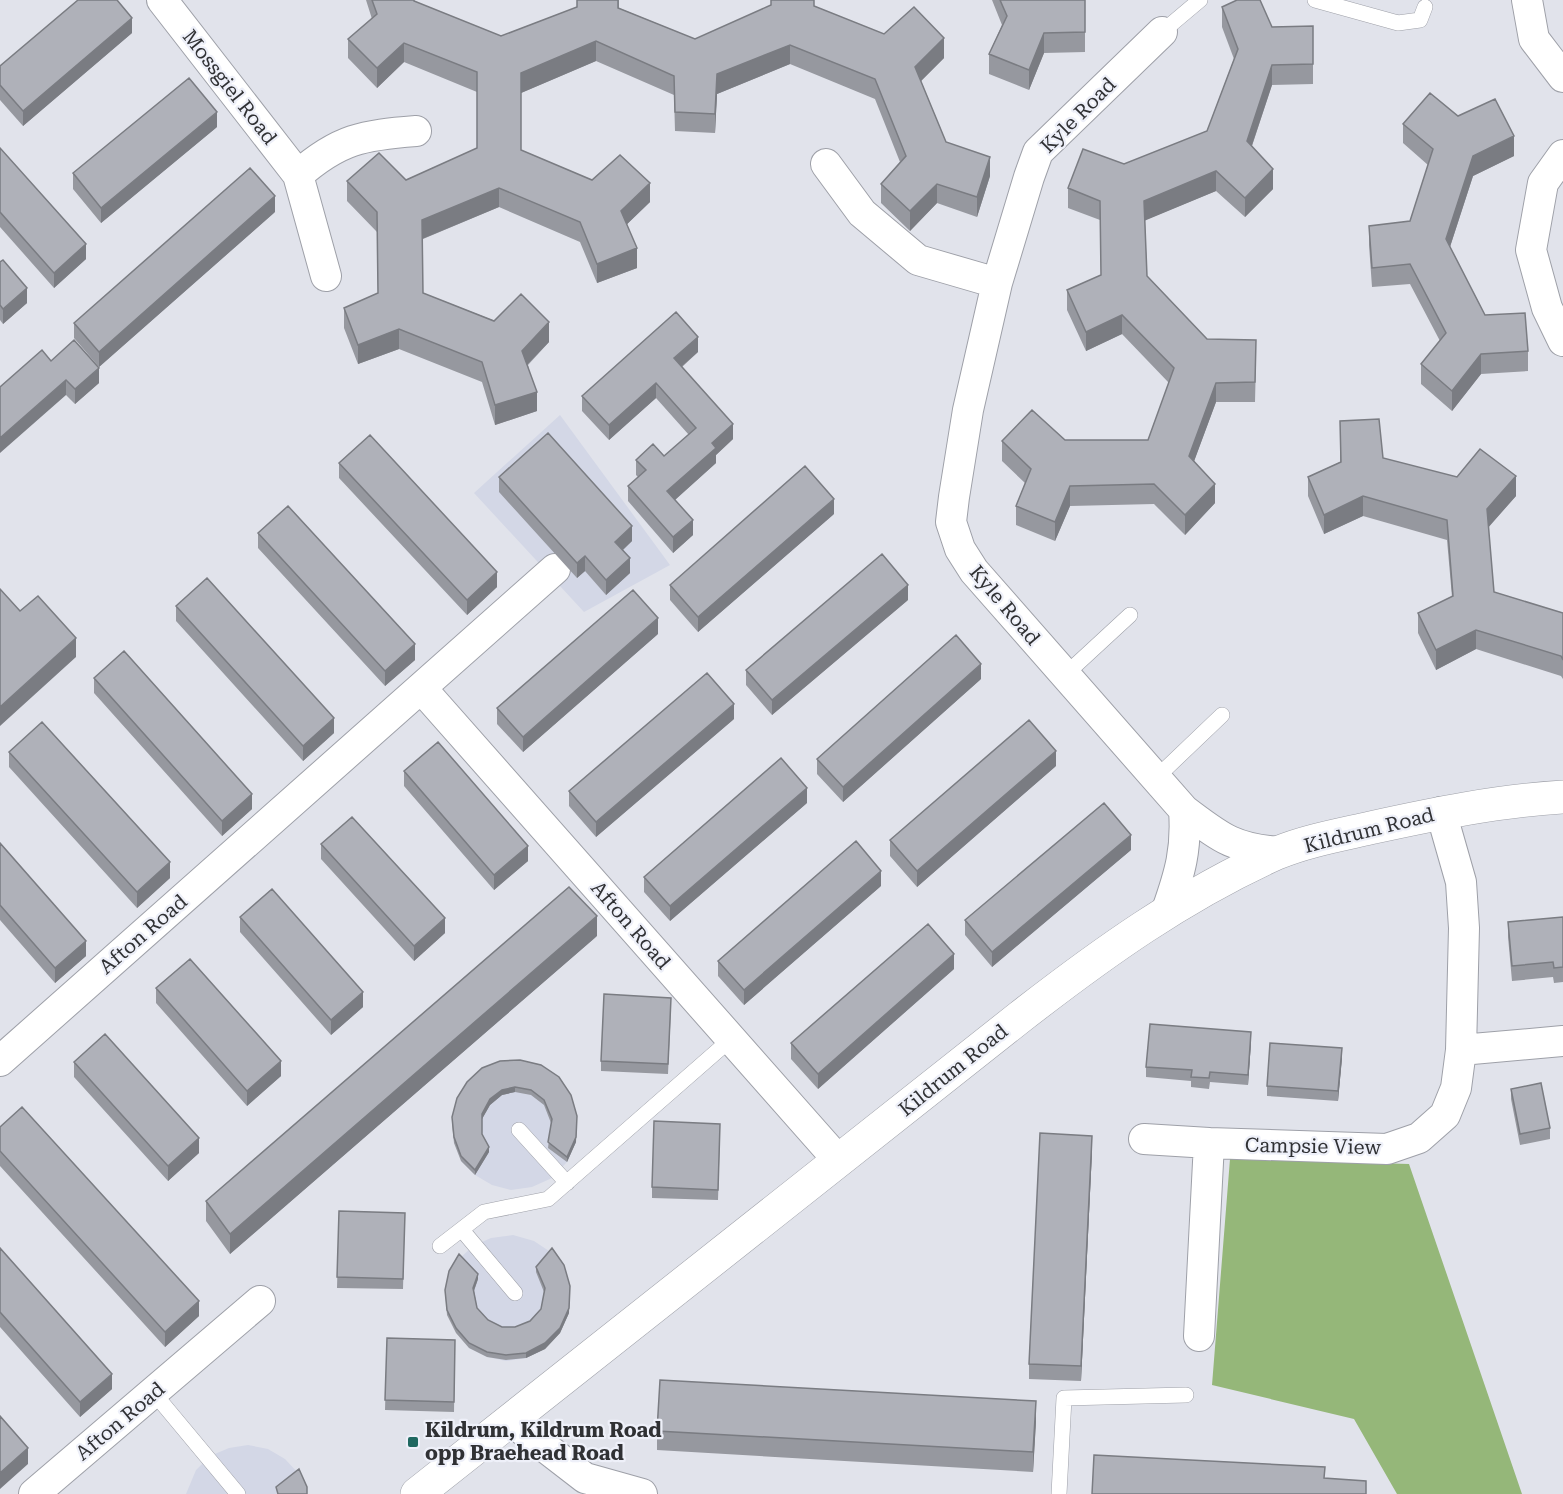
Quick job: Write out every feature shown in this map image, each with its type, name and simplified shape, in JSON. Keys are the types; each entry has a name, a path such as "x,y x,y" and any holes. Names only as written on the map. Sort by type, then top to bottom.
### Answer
{"street":[{"name":"Mossgiel Road","path":"162,0 298,175 326,276"},
{"path":"1527,0 1534,39 1563,77"},
{"name":"Kyle Road","path":"1162,32 1038,152 997,283 968,410 951,522 960,549 974,571 1184,810 1225,841 1252,850 1280,852"},
{"path":"298,175 321,154 344,142 374,134 416,131"},
{"path":"1563,155 1544,183 1531,250 1546,308 1563,341"},
{"path":"826,164 862,213 918,260 997,283"},
{"name":"Afton Road","path":"0,1061 555,569"},
{"name":"Afton Road","path":"422,689 839,1161"},
{"name":"Kildrum Road","path":"417,1494 1086,966 1167,910 1280,852 1441,812 1521,799 1563,797"},
{"path":"1167,910 1181,870 1184,851 1184,810"},
{"name":"Campsie View","path":"1144,1139 1387,1149 1419,1138 1445,1115 1456,1088 1461,1050 1464,928 1461,882 1441,812"},
{"path":"1461,1050 1563,1041"},
{"path":"1199,1336 1209,1143"},
{"name":"Afton Road","path":"34,1494 260,1301"},
{"path":"510,1420 585,1478 642,1494"}],"lane":[{"path":"1162,32 1200,0"},
{"path":"1315,0 1398,23 1420,20 1425,7"},
{"path":"1065,675 1130,615"},
{"path":"1156,778 1222,715"},
{"path":"440,1246 484,1212 548,1199 731,1039"},
{"path":"519,1130 567,1184"},
{"path":"462,1230 515,1293"},
{"path":"153,1392 238,1494"},
{"path":"1059,1494 1064,1398 1186,1395"}],"shaded area":[{"path":"560,415 670,565 584,612 474,493"},
{"path":"520,1065 576,1142 567,1162 552,1178 532,1187 511,1190 492,1185 475,1175 461,1161 457,1103"},
{"path":"513,1235 534,1241 552,1253 545,1349 526,1358 506,1361 487,1357 469,1348 459,1259 473,1246 491,1238"},
{"path":"248,1445 268,1449 285,1459 299,1474 307,1494 186,1494 196,1470 210,1456 229,1448"}],"green space":[{"path":"1230,1159 1409,1164 1522,1494 1397,1494 1354,1419 1212,1385"}],"building":[{"path":"78,0 117,0 132,18 23,111 0,85 0,66"},
{"path":"372,0 414,0 501,36 577,7 577,0 618,0 618,8 695,39 771,5 771,0 814,0 814,6 884,34 914,7 944,38 915,67 946,142 990,157 977,197 937,184 910,211 881,184 906,156 875,79 790,45 717,74 715,114 675,112 674,76 596,41 521,73 521,150 592,180 620,155 650,183 621,211 637,248 597,264 580,222 499,188 422,220 423,293 494,321 521,294 549,322 522,351 537,392 495,405 482,362 399,329 358,345 344,308 378,293 377,212 347,181 379,153 406,180 477,148 477,72 404,43 377,68 348,39 377,14"},
{"path":"1000,0 1085,0 1085,32 1044,33 1029,70 989,54 1007,16"},
{"path":"1237,0 1260,0 1272,27 1313,26 1313,64 1272,65 1247,141 1273,169 1245,198 1216,171 1144,201 1147,276 1207,339 1256,340 1255,382 1216,383 1189,456 1215,484 1185,515 1154,484 1070,486 1055,522 1016,506 1031,469 1002,441 1032,410 1065,440 1148,440 1174,368 1122,315 1086,332 1067,290 1101,275 1100,201 1068,188 1083,149 1124,164 1207,131 1238,49 1222,7"},
{"path":"189,78 217,112 101,208 73,173"},
{"path":"1430,93 1458,116 1495,99 1514,136 1473,156 1446,239 1485,315 1525,313 1528,351 1481,354 1452,391 1421,364 1446,333 1410,264 1372,268 1369,226 1410,221 1433,149 1403,124"},
{"path":"0,148 86,244 54,273 0,212"},
{"path":"250,168 275,196 99,352 74,323"},
{"path":"3,260 27,288 3,309 0,305 0,262"},
{"path":"676,312 698,337 674,358 733,424 712,443 716,448 667,491 693,520 673,537 628,486 646,470 636,460 653,444 664,456 696,428 656,383 609,425 582,396"},
{"path":"74,340 99,368 75,389 66,380 0,438 0,387 42,350 51,361"},
{"path":"1379,419 1383,458 1457,477 1480,449 1516,476 1487,509 1494,592 1563,613 1563,660 1561,656 1476,630 1436,650 1418,613 1453,596 1447,520 1363,496 1324,515 1308,477 1341,462 1340,421"},
{"path":"548,433 632,526 615,542 630,558 606,580 585,556 577,563 499,477"},
{"path":"370,435 497,572 467,600 339,463"},
{"path":"805,466 834,499 698,617 670,585"},
{"path":"288,506 415,644 385,671 258,533"},
{"path":"882,554 908,585 772,700 746,670"},
{"path":"207,578 334,718 303,746 176,606"},
{"path":"0,589 20,611 38,596 76,638 0,707"},
{"path":"633,590 658,618 523,737 497,708"},
{"path":"956,635 981,664 843,787 817,759"},
{"path":"124,651 252,794 222,821 94,678"},
{"path":"707,673 734,704 596,822 569,791"},
{"path":"1029,720 1056,751 917,871 890,840"},
{"path":"42,722 170,862 137,892 9,752"},
{"path":"438,742 528,846 494,875 404,771"},
{"path":"781,758 807,788 670,906 644,877"},
{"path":"1104,803 1131,835 992,952 965,920"},
{"path":"352,817 445,918 414,946 321,844"},
{"path":"856,841 881,871 744,990 718,961"},
{"path":"0,843 86,941 55,968 0,905"},
{"path":"569,887 597,916 230,1234 206,1201"},
{"path":"272,889 363,992 331,1020 240,917"},
{"path":"1563,917 1563,967 1554,968 1553,962 1512,966 1508,922"},
{"path":"928,924 954,954 818,1074 791,1043"},
{"path":"190,959 281,1061 247,1091 156,988"},
{"path":"604,994 671,998 668,1064 601,1061"},
{"path":"1150,1024 1251,1032 1248,1075 1210,1072 1209,1078 1191,1077 1192,1070 1146,1067"},
{"path":"105,1034 199,1138 168,1166 74,1062"},
{"path":"1270,1043 1342,1048 1338,1091 1267,1086"},
{"path":"520,1060 541,1065 559,1077 571,1095 577,1116 576,1137 567,1157 548,1142 552,1119 544,1100 531,1090 515,1087 502,1090 490,1099 482,1114 482,1134 489,1147 475,1170 461,1156 454,1137 452,1117 457,1098 467,1082 482,1068 500,1061"},
{"path":"1541,1083 1550,1128 1520,1134 1511,1089"},
{"path":"22,1107 199,1301 165,1332 0,1151 0,1127"},
{"path":"654,1121 720,1124 718,1190 652,1187"},
{"path":"1040,1133 1092,1136 1081,1366 1029,1364"},
{"path":"339,1211 405,1213 403,1279 337,1277"},
{"path":"0,1248 112,1374 80,1402 0,1312"},
{"path":"552,1248 564,1265 570,1286 569,1308 560,1328 545,1343 526,1353 506,1355 487,1352 469,1343 456,1328 447,1310 445,1290 449,1271 459,1254 478,1274 473,1288 477,1308 488,1320 502,1327 515,1327 530,1321 541,1309 545,1288 536,1267"},
{"path":"387,1338 455,1340 454,1402 385,1400"},
{"path":"660,1380 1036,1401 1033,1452 657,1431"},
{"path":"0,1416 28,1448 0,1473"},
{"path":"1094,1455 1325,1467 1324,1478 1366,1481 1366,1494 1092,1494"},
{"path":"299,1469 307,1487 307,1494 278,1494 276,1487"}],"place":[{"name":"Kildrum, Kildrum Road opp Braehead Road","path":"413,1442"}]}
